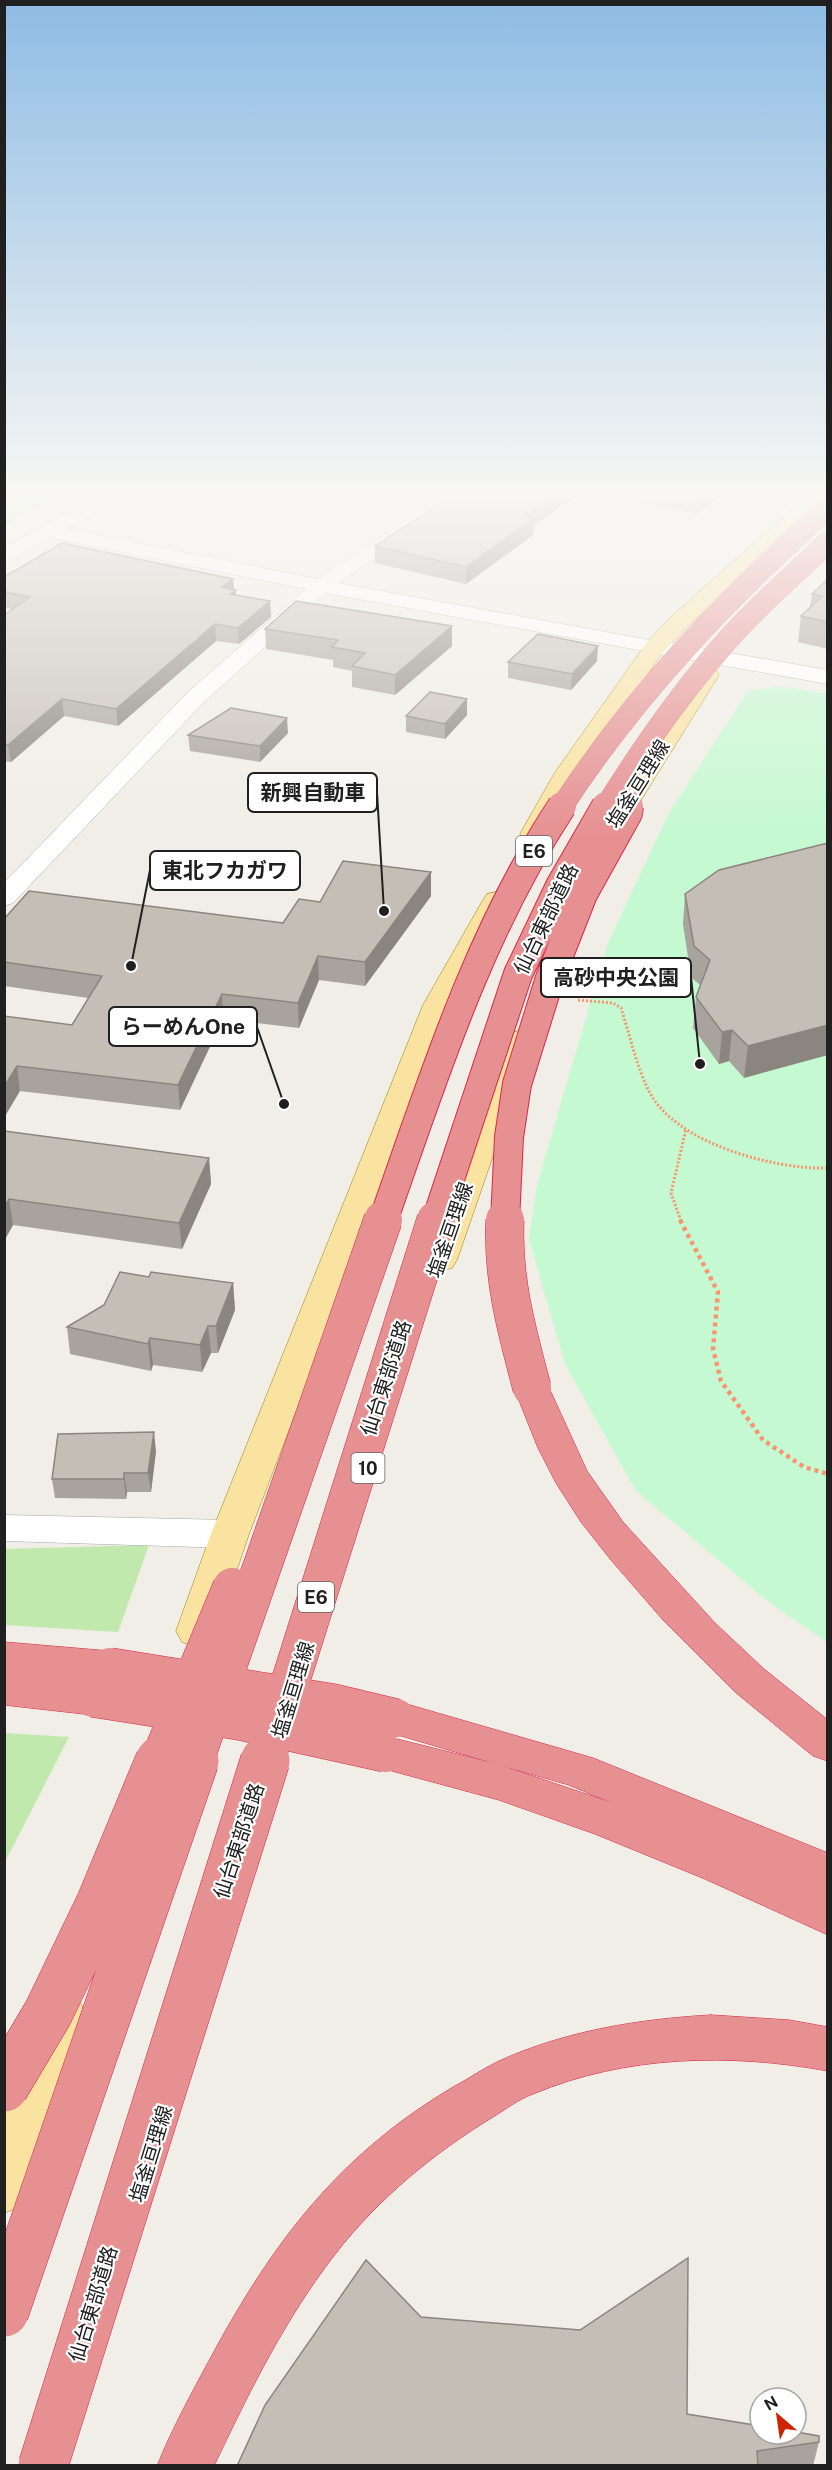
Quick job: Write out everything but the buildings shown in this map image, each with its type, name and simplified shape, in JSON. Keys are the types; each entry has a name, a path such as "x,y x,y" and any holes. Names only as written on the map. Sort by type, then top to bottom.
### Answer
{"highway":[{"name":"仙台東部道路","path":"4,2312 363,1271 436,1069 474,974 517,881 564,801 600,748 647,687 720,607"},
{"name":"仙台東部道路","path":"43,2466 394,1352 518,974 560,886 604,809 641,751 684,691 733,634 761,607"},
{"path":"641,751 628,813 584,894 550,978 517,1084 508,1137 504,1243 507,1280 516,1330 532,1388 551,1436 575,1484 609,1531 652,1582 734,1667 794,1719 828,1743"},
{"path":"4,2087 48,2013 102,1903 363,1271"},
{"path":"4,1658 102,1682 142,1704 316,1736 390,1735 578,1770 828,1874"},
{"path":"4,1689 102,1682"},
{"path":"390,1735 447,1767 606,1818 712,1862 828,1915"},
{"path":"185,2466 259,2322 319,2234 382,2166 451,2115 519,2076 591,2053 661,2038 726,2035 797,2042 828,2049"}],"main road":[{"path":"4,2189 230,1534 437,1005 566,774 655,646 695,607"},
{"name":"塩釜亘理線","path":"65,2466 143,2179 310,1635 541,975 581,876 700,685 770,607"}],"street":[{"path":"4,897 196,697 297,607"},
{"path":"439,607 828,677"},
{"path":"4,1528 230,1534"}],"path":[{"path":"578,1000 613,1003 621,1008 649,1092 664,1112 698,1138 736,1153 804,1169 828,1168"},
{"path":"686,1129 671,1193 679,1218 718,1292 712,1349 721,1381 763,1440 804,1467 828,1473"}],"green space":[{"path":"782,686 827,694 827,1642 770,1603 636,1491 565,1364 529,1239 537,1185 608,943 669,813 748,691"},
{"path":"149,1545 118,1632 5,1625 4,1549"},
{"path":"4,1733 69,1737 5,1862"}],"place":[{"name":"新興自動車","path":"384,911"},
{"name":"東北フカガワ","path":"131,966"},
{"name":"高砂中央公園","path":"700,1064"},
{"name":"らーめんOne","path":"284,1104"}]}
